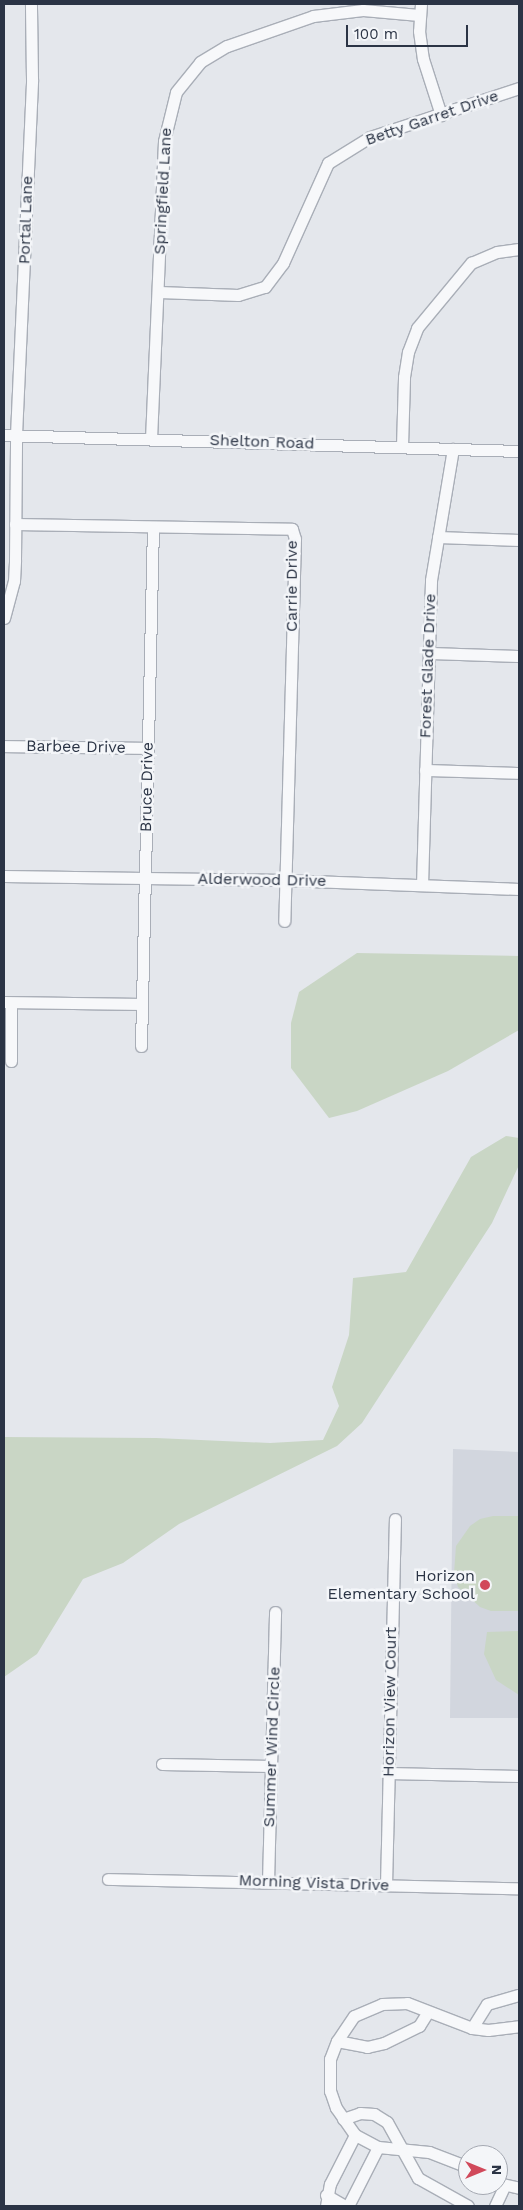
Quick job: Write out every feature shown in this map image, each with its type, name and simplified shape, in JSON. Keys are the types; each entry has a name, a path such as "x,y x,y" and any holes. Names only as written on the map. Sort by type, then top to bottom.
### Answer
{"street":[{"name":"Portal Lane","path":"4,618 14,580 16,435 32,88 31,4"},
{"path":"420,9 423,59 441,115"},
{"name":"Springfield Lane","path":"151,439 166,123 176,92 200,62 227,46 312,16 364,10 420,9"},
{"name":"Betty Garret Drive","path":"159,292 238,295 265,287 283,263 328,162 370,137 519,88"},
{"path":"402,446 404,377 408,352 417,328 471,263 497,252 519,249"},
{"name":"Shelton Road","path":"4,435 519,451"},
{"name":"Forest Glade Drive","path":"422,886 431,580 453,449"},
{"name":"Carrie Drive","path":"15,524 292,529 295,539 284,920"},
{"name":"Bruce Drive","path":"141,1046 153,527"},
{"path":"438,536 519,540"},
{"path":"429,653 519,656"},
{"name":"Barbee Drive","path":"4,746 148,748"},
{"path":"425,770 519,773"},
{"name":"Alderwood Drive","path":"4,876 285,880 519,889"},
{"path":"10,1061 7,1003 142,1004"},
{"name":"Horizon View Court","path":"386,1885 395,1519"},
{"name":"Summer Wind Circle","path":"268,1882 275,1612"},
{"path":"162,1764 271,1766"},
{"path":"388,1773 519,1776"},
{"name":"Morning Vista Drive","path":"108,1879 519,1888"},
{"path":"472,2028 487,2004 519,1995"},
{"path":"458,2162 444,2156 378,2147 355,2135 343,2119 330,2091 328,2077 337,2041 354,2016 382,2004 407,2003 426,2013 472,2028 488,2030 519,2026"},
{"path":"337,2041 367,2047 384,2043 419,2026 426,2013"},
{"path":"343,2119 360,2113 374,2114 387,2122 394,2139 405,2151 409,2166 418,2178 468,2206"},
{"path":"355,2135 326,2201 347,2206 378,2147"}],"shaded area":[{"name":"Horizon Elementary School","path":"453,1449 519,1452 519,1718 450,1718"}],"green space":[{"path":"357,953 519,956 519,1030 448,1071 357,1111 329,1118 291,1068 291,1023 299,992"},
{"path":"506,1136 519,1138 519,1165 492,1223 362,1423 337,1446 179,1524 123,1563 83,1579 37,1654 4,1677 4,1437 156,1438 270,1443 323,1440 339,1406 332,1387 349,1335 353,1278 406,1272 471,1157"},
{"path":"493,1516 519,1516 519,1611 491,1611 480,1607 458,1587 454,1573 456,1546 470,1526 480,1519"},
{"path":"519,1631 519,1695 496,1680 484,1654 487,1632"}],"place":[{"name":"Horizon Elementary School","path":"485,1585"}]}
